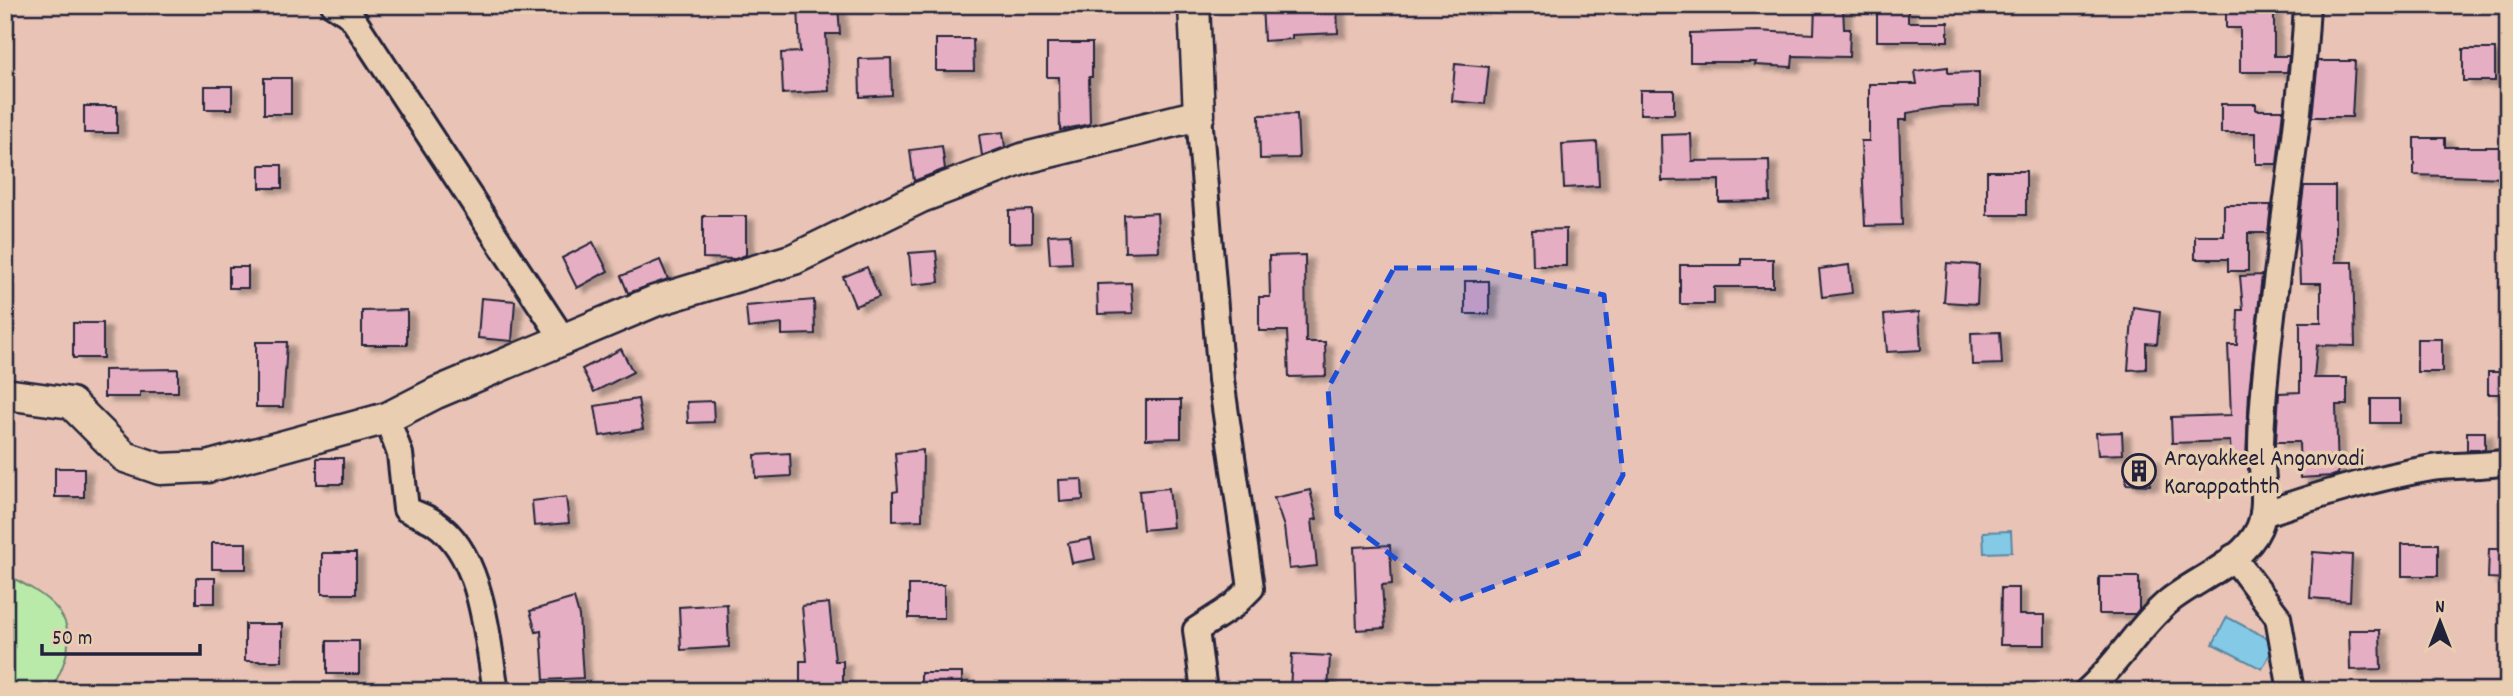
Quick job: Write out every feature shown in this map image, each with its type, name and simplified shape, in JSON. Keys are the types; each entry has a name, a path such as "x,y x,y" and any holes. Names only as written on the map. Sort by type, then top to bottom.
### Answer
{"street":[{"path":"334,5 351,16 563,340"},
{"path":"1194,5 1199,115 1221,380 1251,588 1233,606 1196,630 1204,691"},
{"path":"2087,691 2110,671 2140,629 2170,601 2233,557 2259,530 2263,514 2261,448 2267,360 2304,70 2307,5"},
{"path":"5,394 71,403 125,457 160,468 207,467 387,418 436,393 655,301 794,259 921,197 1026,158 1199,115"},
{"path":"387,418 400,454 406,509 436,523 460,547 476,587 496,691"},
{"path":"2263,514 2364,481 2436,467 2486,466 2508,462"},
{"path":"2233,557 2278,617 2291,691"}],"highlighted area":[{"path":"1394,268 1478,268 1604,295 1623,475 1581,553 1453,602 1337,514 1328,388"}],"green space":[{"path":"5,574 46,598 64,619 68,632 68,647 51,691 5,691"}],"water":[{"path":"2011,531 2012,552 1984,553 1983,532"},
{"path":"2227,617 2276,643 2262,669 2213,644"}],"building":[{"path":"798,5 838,5 840,34 826,34 829,91 783,94 781,53 800,52"},
{"path":"1262,5 1337,5 1338,33 1292,35 1292,39 1264,41"},
{"path":"1815,5 1843,5 1844,29 1850,29 1849,57 1793,56 1792,67 1755,65 1756,62 1690,62 1690,33 1757,31 1814,34"},
{"path":"2226,5 2274,5 2274,56 2289,56 2287,72 2240,72 2240,28 2226,28"},
{"path":"1877,8 1908,8 1908,22 1948,22 1948,41 1877,41"},
{"path":"936,39 973,39 974,71 936,71"},
{"path":"1047,43 1092,43 1092,77 1089,77 1090,124 1060,130 1059,77 1047,77"},
{"path":"2463,49 2495,49 2495,81 2463,81"},
{"path":"891,58 892,95 860,97 859,59"},
{"path":"2318,61 2355,61 2352,117 2312,117"},
{"path":"1455,64 1489,67 1485,104 1452,101"},
{"path":"1948,67 1948,73 1979,72 1979,106 1942,107 1907,113 1907,120 1899,120 1902,225 1865,226 1861,141 1869,141 1869,84 1917,84 1915,71"},
{"path":"264,78 291,78 291,114 264,114"},
{"path":"205,86 232,86 232,109 205,109"},
{"path":"1640,90 1674,90 1674,114 1640,114"},
{"path":"2221,104 2256,104 2256,110 2283,110 2277,164 2256,164 2256,133 2221,133"},
{"path":"84,106 117,106 117,133 84,133"},
{"path":"1297,114 1299,158 1260,159 1259,115"},
{"path":"1003,132 1005,147 982,156 979,135"},
{"path":"1691,134 1692,161 1769,160 1770,201 1719,202 1719,180 1662,181 1661,135"},
{"path":"2414,138 2445,138 2445,147 2508,147 2508,178 2414,175"},
{"path":"1597,142 1599,186 1564,188 1562,144"},
{"path":"942,146 945,169 914,181 910,150"},
{"path":"260,165 282,165 282,188 260,188"},
{"path":"1987,171 2026,171 2026,215 1987,215"},
{"path":"2304,186 2335,186 2335,262 2353,262 2355,346 2317,345 2314,378 2347,378 2347,405 2336,405 2338,474 2300,478 2299,442 2276,442 2279,393 2300,392 2300,322 2321,322 2321,283 2300,283 2298,233"},
{"path":"2224,205 2271,205 2268,233 2248,233 2248,271 2228,271 2228,259 2195,259 2195,236 2224,236"},
{"path":"1032,210 1032,242 1009,243 1009,211"},
{"path":"1157,213 1159,251 1125,252 1124,215"},
{"path":"703,216 746,216 746,255 735,259 703,258"},
{"path":"1566,229 1566,266 1533,266 1532,230"},
{"path":"1070,234 1072,263 1050,264 1048,235"},
{"path":"593,242 608,271 577,288 562,258"},
{"path":"936,251 939,282 912,285 909,253"},
{"path":"1305,255 1306,342 1325,342 1326,376 1289,377 1287,331 1259,331 1259,297 1270,297 1269,256"},
{"path":"1741,259 1773,259 1773,287 1714,287 1714,304 1680,304 1680,265 1741,265"},
{"path":"660,260 668,279 628,293 621,276"},
{"path":"1947,263 1979,265 1977,304 1944,302"},
{"path":"1849,265 1852,293 1822,297 1819,269"},
{"path":"229,267 248,267 248,288 229,288"},
{"path":"867,267 879,297 855,306 843,277"},
{"path":"2262,275 2249,392 2246,458 2231,459 2230,441 2172,443 2171,417 2231,415 2228,345 2237,345 2238,310 2243,310 2240,276"},
{"path":"1465,281 1489,281 1489,314 1465,314"},
{"path":"1131,283 1133,313 1098,314 1097,284"},
{"path":"481,298 515,301 512,341 478,338"},
{"path":"814,300 815,334 782,335 782,324 748,328 746,306"},
{"path":"2133,307 2160,311 2157,344 2146,343 2146,369 2128,370"},
{"path":"407,310 407,345 362,345 362,311"},
{"path":"1919,312 1921,350 1887,352 1884,315"},
{"path":"73,323 103,323 103,358 73,358"},
{"path":"2000,332 2002,364 1972,365 1971,333"},
{"path":"2417,339 2442,339 2442,372 2417,372"},
{"path":"256,342 287,342 283,407 256,407"},
{"path":"621,349 633,372 594,392 582,369"},
{"path":"178,369 178,392 140,392 140,397 104,397 104,370"},
{"path":"2488,372 2508,372 2508,394 2488,394"},
{"path":"638,399 643,429 600,436 595,406"},
{"path":"2371,399 2400,399 2400,423 2371,423"},
{"path":"1146,400 1181,400 1181,438 1146,439"},
{"path":"713,401 714,422 688,423 687,402"},
{"path":"2122,432 2123,454 2098,455 2096,433"},
{"path":"2467,432 2485,432 2485,450 2467,450"},
{"path":"923,450 922,520 893,521 893,492 898,491 895,453"},
{"path":"790,453 791,476 756,478 755,455"},
{"name":"Arayakkeel Anganvadi Karappathth","path":"2128,456 2152,458 2150,485 2126,484"},
{"path":"317,458 343,458 343,484 317,484"},
{"path":"55,468 84,468 84,497 55,497"},
{"path":"1082,479 1083,500 1060,502 1059,480"},
{"path":"1169,488 1173,527 1143,530 1139,491"},
{"path":"1310,490 1317,519 1312,520 1317,566 1289,569 1284,527 1274,498"},
{"path":"566,497 569,523 534,526 532,501"},
{"path":"1091,539 1095,559 1072,563 1068,543"},
{"path":"212,543 246,543 246,569 212,569"},
{"path":"2402,544 2438,544 2438,576 2402,576"},
{"path":"1390,545 1392,584 1382,585 1385,628 1357,630 1354,547"},
{"path":"2489,549 2508,549 2508,579 2488,578"},
{"path":"2313,552 2352,555 2350,601 2310,598"},
{"path":"322,553 356,553 356,594 322,594"},
{"path":"2099,577 2139,577 2139,609 2135,614 2099,614"},
{"path":"196,578 215,578 215,603 196,603"},
{"path":"909,585 944,585 944,618 909,618"},
{"path":"2001,588 2019,588 2019,615 2045,615 2045,645 2000,645"},
{"path":"574,598 579,616 583,678 544,680 541,631 536,632 530,611"},
{"path":"829,603 835,661 843,661 843,691 800,691 800,661 807,661 802,606"},
{"path":"727,604 729,647 681,650 679,607"},
{"path":"245,624 282,624 282,661 245,661"},
{"path":"2349,630 2380,630 2381,669 2350,670"},
{"path":"327,641 359,641 359,674 327,674"},
{"path":"1292,654 1330,656 1328,691 1290,691"},
{"path":"921,673 962,673 962,691 921,691"}],"place":[{"name":"Arayakkeel Anganvadi Karappathth","path":"2139,471"}]}
